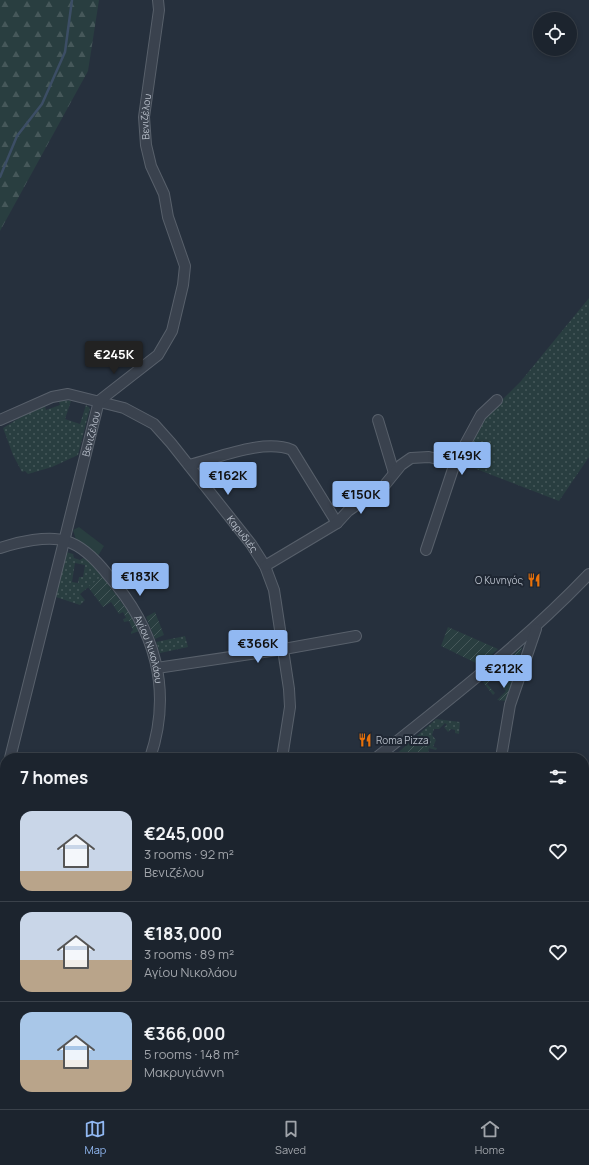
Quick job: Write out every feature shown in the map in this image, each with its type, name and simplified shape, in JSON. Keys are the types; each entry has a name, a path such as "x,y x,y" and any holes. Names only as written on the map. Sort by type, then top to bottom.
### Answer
{"street":[{"name":"Βενιζέλου","path":"11,753 99,401 158,355 172,331 184,278 185,266 183,258 168,217 164,194 151,166 146,145 144,117 159,10 158,0"},
{"name":"Καρυδιές","path":"0,420 61,394 68,394 99,401 124,408 154,424 189,465 251,544 265,566 274,590 284,649 290,707 283,753"},
{"path":"426,550 455,463 481,416 497,400"},
{"path":"378,420 394,473"},
{"path":"189,465 269,445 284,447 292,450 337,523"},
{"path":"265,566 337,523 348,511 384,486 401,465 411,458 429,457 455,463"},
{"name":"Αγίου Νικολάου","path":"0,548 41,540 64,540 84,550 101,566 128,600 143,626 157,668 160,683 160,714 152,753"},
{"path":"382,753 460,692 536,627 589,574"},
{"path":"502,753 510,705 536,627"},
{"path":"157,668 284,649 356,636"}],"green space":[{"path":"0,0 99,0 88,71 0,231"},
{"path":"589,298 589,457 559,501 461,463 482,420 521,381"},
{"path":"58,399 71,401 65,419 80,424 86,405 90,408 78,455 52,467 28,474 25,471 22,472 13,455 3,428 44,403 46,410 60,405"},
{"path":"79,527 104,546 98,556 76,540 73,530"},
{"path":"66,552 73,554 74,558 80,560 83,558 91,563 102,576 80,594 85,600 80,605 53,596","holes":["75,563 85,565 83,577 79,577 78,583 72,582"]},
{"path":"102,576 127,610 139,631 131,634 133,630 129,621 124,622 123,619 126,618 123,612 119,614 111,602 103,607 88,587"},
{"path":"155,612 164,635 155,639 146,617"},
{"path":"448,627 498,649 480,665 441,646"},
{"path":"185,636 188,647 160,653 156,642"},
{"path":"522,647 506,701 497,700 506,691 503,688 510,680 501,669 487,684 495,693 493,695 483,682"},
{"path":"436,719 460,722 459,734 455,733 455,730 451,729 448,732 444,727 447,725 445,723 439,729 434,729 432,735 436,740 433,747 437,748 436,750 409,743"},
{"path":"409,743 429,748 428,753 398,753"}],"waterway":[{"path":"0,177 17,136 42,104 65,52 72,0"}],"place":[{"name":"Ο Κυνηγός","path":"534,580"},
{"name":"Roma Pizza","path":"365,740"}]}
